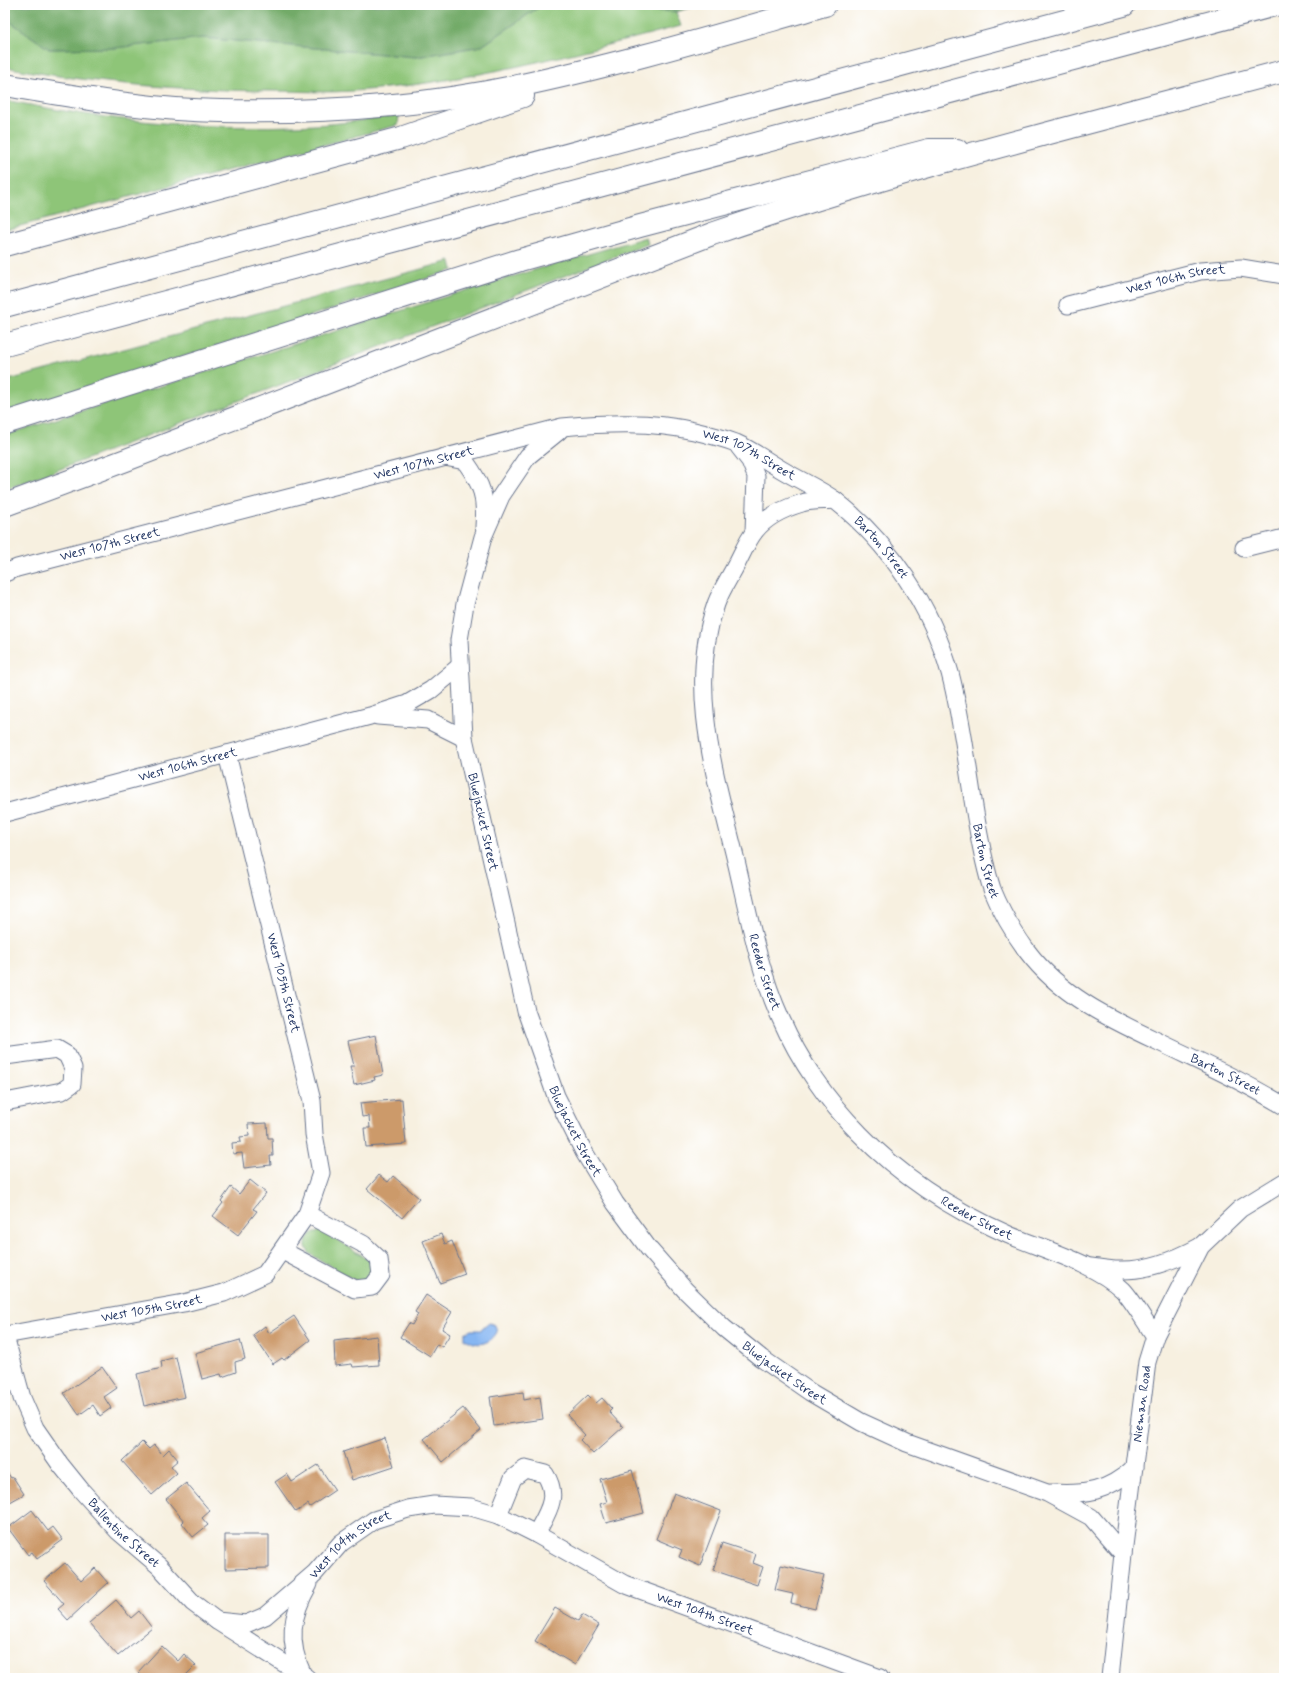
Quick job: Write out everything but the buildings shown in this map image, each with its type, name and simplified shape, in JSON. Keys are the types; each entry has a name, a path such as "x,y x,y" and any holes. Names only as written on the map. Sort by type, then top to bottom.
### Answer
{"highway":[{"path":"5,85 139,106 220,111 297,111 375,107 512,87 613,64 825,5"},
{"path":"5,306 1124,5"},
{"path":"5,345 1275,5"},
{"path":"5,245 401,138 613,64"},
{"path":"5,505 141,455 712,234 796,204 990,149 1284,71"},
{"path":"5,423 520,260 640,226 929,150 990,149"}],"street":[{"name":"West 106th Street","path":"1068,305 1200,270 1241,268 1284,275"},
{"name":"West 107th Street","path":"5,573 16,568 562,427 608,423 656,424 695,431 736,443 835,500"},
{"name":"Bluejacket Street","path":"562,427 528,456 501,496 483,537 465,604 459,640 464,738 526,1012 556,1096 584,1152 615,1203 649,1249 685,1290 724,1328 761,1358 810,1392 861,1422 907,1443 1047,1493 1091,1517 1123,1554"},
{"name":"Reeder Street","path":"736,443 750,461 756,476 754,532"},
{"name":"Bluejacket Street","path":"445,457 465,461 479,480 485,506 483,537"},
{"name":"Reeder Street","path":"835,500 803,502 766,519 754,532 716,602 707,637 703,676 704,718 757,948 768,985 781,1020 799,1053 824,1093 858,1132 892,1164 928,1192 977,1221 1088,1267 1123,1291 1154,1336"},
{"name":"Barton Street","path":"835,500 876,539 897,564 920,601 939,641 950,674 964,743 982,850 992,888 1008,923 1029,953 1054,979 1078,1000 1104,1016 1234,1078 1284,1106"},
{"path":"1244,548 1284,538"},
{"name":"West 106th Street","path":"5,813 370,716 407,704 431,690 460,666"},
{"name":"West 106th Street","path":"370,716 428,720 464,738"},
{"name":"West 105th Street","path":"5,1336 184,1303 224,1293 266,1274 307,1214 321,1173 314,1134 312,1101 227,754"},
{"path":"5,1056 57,1049 68,1055 73,1068 72,1084 62,1091 5,1102"},
{"name":"Nieman Road","path":"1110,1678 1123,1554 1147,1362 1154,1336 1201,1246 1240,1209 1284,1182"},
{"path":"283,1251 354,1289 372,1287 381,1275 379,1259 363,1244 307,1214"},
{"name":"Reeder Street","path":"1088,1267 1119,1270 1142,1268 1179,1258 1201,1246"},
{"name":"Ballentine Street","path":"5,1336 22,1398 35,1428 60,1464 118,1531 159,1566 193,1603 305,1677"},
{"name":"Bluejacket Street","path":"1047,1493 1072,1494 1092,1492 1119,1481 1134,1468"},
{"path":"498,1515 513,1478 525,1469 545,1474 551,1483 553,1497 536,1534"},
{"name":"West 104th Street","path":"217,1620 246,1624 265,1616 315,1573 341,1543 374,1520 408,1509 434,1504 471,1507 498,1515 536,1534 624,1584 880,1678"},
{"path":"305,1677 295,1660 292,1632 298,1603 315,1573"}],"green space":[{"path":"5,5 542,5 482,46 416,57 203,38 115,48 49,49 5,18"},
{"path":"542,5 570,5 676,12 681,26 519,66 437,81 354,91 323,92 238,90 138,85 71,78 5,67 5,18 49,49 115,48 203,38 416,57 482,46"},
{"path":"570,5 701,5 676,12"},
{"path":"5,100 85,114 207,126 248,127 330,124 399,115 398,125 5,230"},
{"path":"646,237 648,244 5,489 5,435 470,289"},
{"path":"451,261 453,270 5,414 5,381"},
{"path":"319,1231 327,1233 371,1261 374,1269 371,1275 366,1280 359,1283 310,1254 306,1248 306,1241 308,1236"}],"water":[{"path":"489,1323 495,1325 497,1332 490,1340 477,1344 465,1339 465,1333 471,1330 481,1330"}]}
